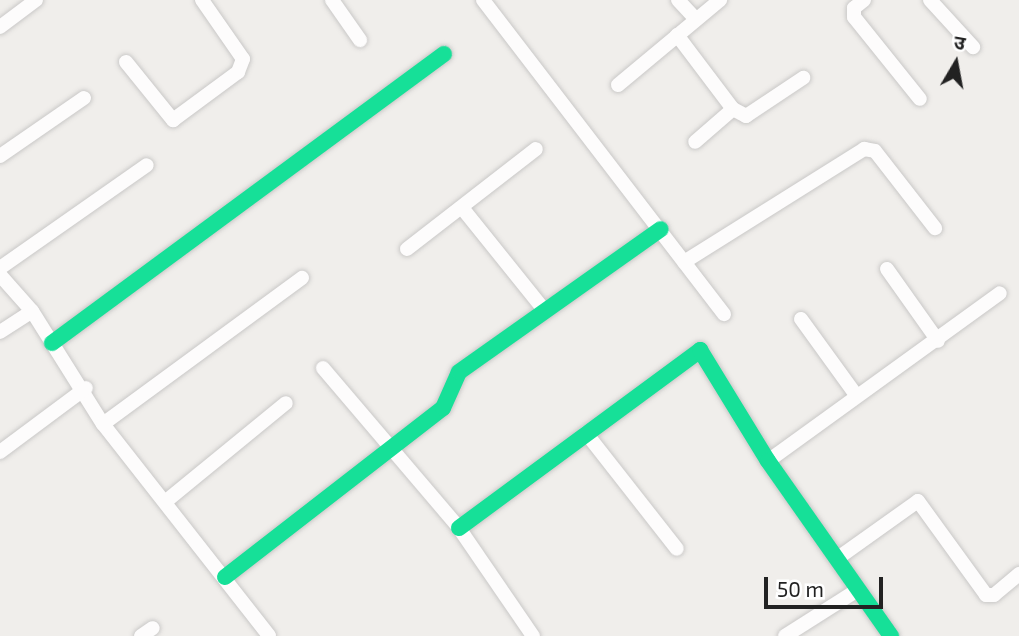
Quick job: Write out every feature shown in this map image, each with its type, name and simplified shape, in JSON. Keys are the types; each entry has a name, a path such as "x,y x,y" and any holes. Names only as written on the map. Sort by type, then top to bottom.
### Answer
{"street":[{"path":"0,27 36,0"},
{"path":"126,62 173,120 238,72 243,59 202,0"},
{"path":"332,0 360,40"},
{"path":"483,0 724,314"},
{"path":"678,0 696,19"},
{"path":"618,85 720,0"},
{"path":"864,0 854,8 854,17 920,99"},
{"path":"930,0 973,47"},
{"path":"677,35 733,109 746,116 803,78"},
{"path":"52,343 444,54"},
{"path":"0,156 84,98"},
{"path":"695,142 733,109"},
{"path":"407,249 463,209 536,149"},
{"path":"684,262 864,149 875,151 935,228"},
{"path":"0,268 147,165"},
{"path":"463,209 545,311"},
{"path":"225,577 443,408 459,372 661,229"},
{"path":"887,269 938,341"},
{"path":"0,275 32,311 86,388 103,424 269,636"},
{"path":"103,424 302,278"},
{"path":"768,461 856,395 938,341 1000,293"},
{"path":"0,332 32,311"},
{"path":"801,319 856,395"},
{"path":"459,528 700,350 768,461 838,558 856,591 891,636"},
{"path":"323,368 394,446 459,528 533,636"},
{"path":"0,452 86,388"},
{"path":"166,502 286,403"},
{"path":"586,433 677,549"},
{"path":"838,558 918,501 986,595 994,595 1019,574"},
{"path":"785,636 856,591"}],"traffic: fast":[{"path":"52,343 444,54"},
{"path":"225,577 443,408 459,372 661,229"},
{"path":"459,528 700,350 768,461 891,636"}]}
